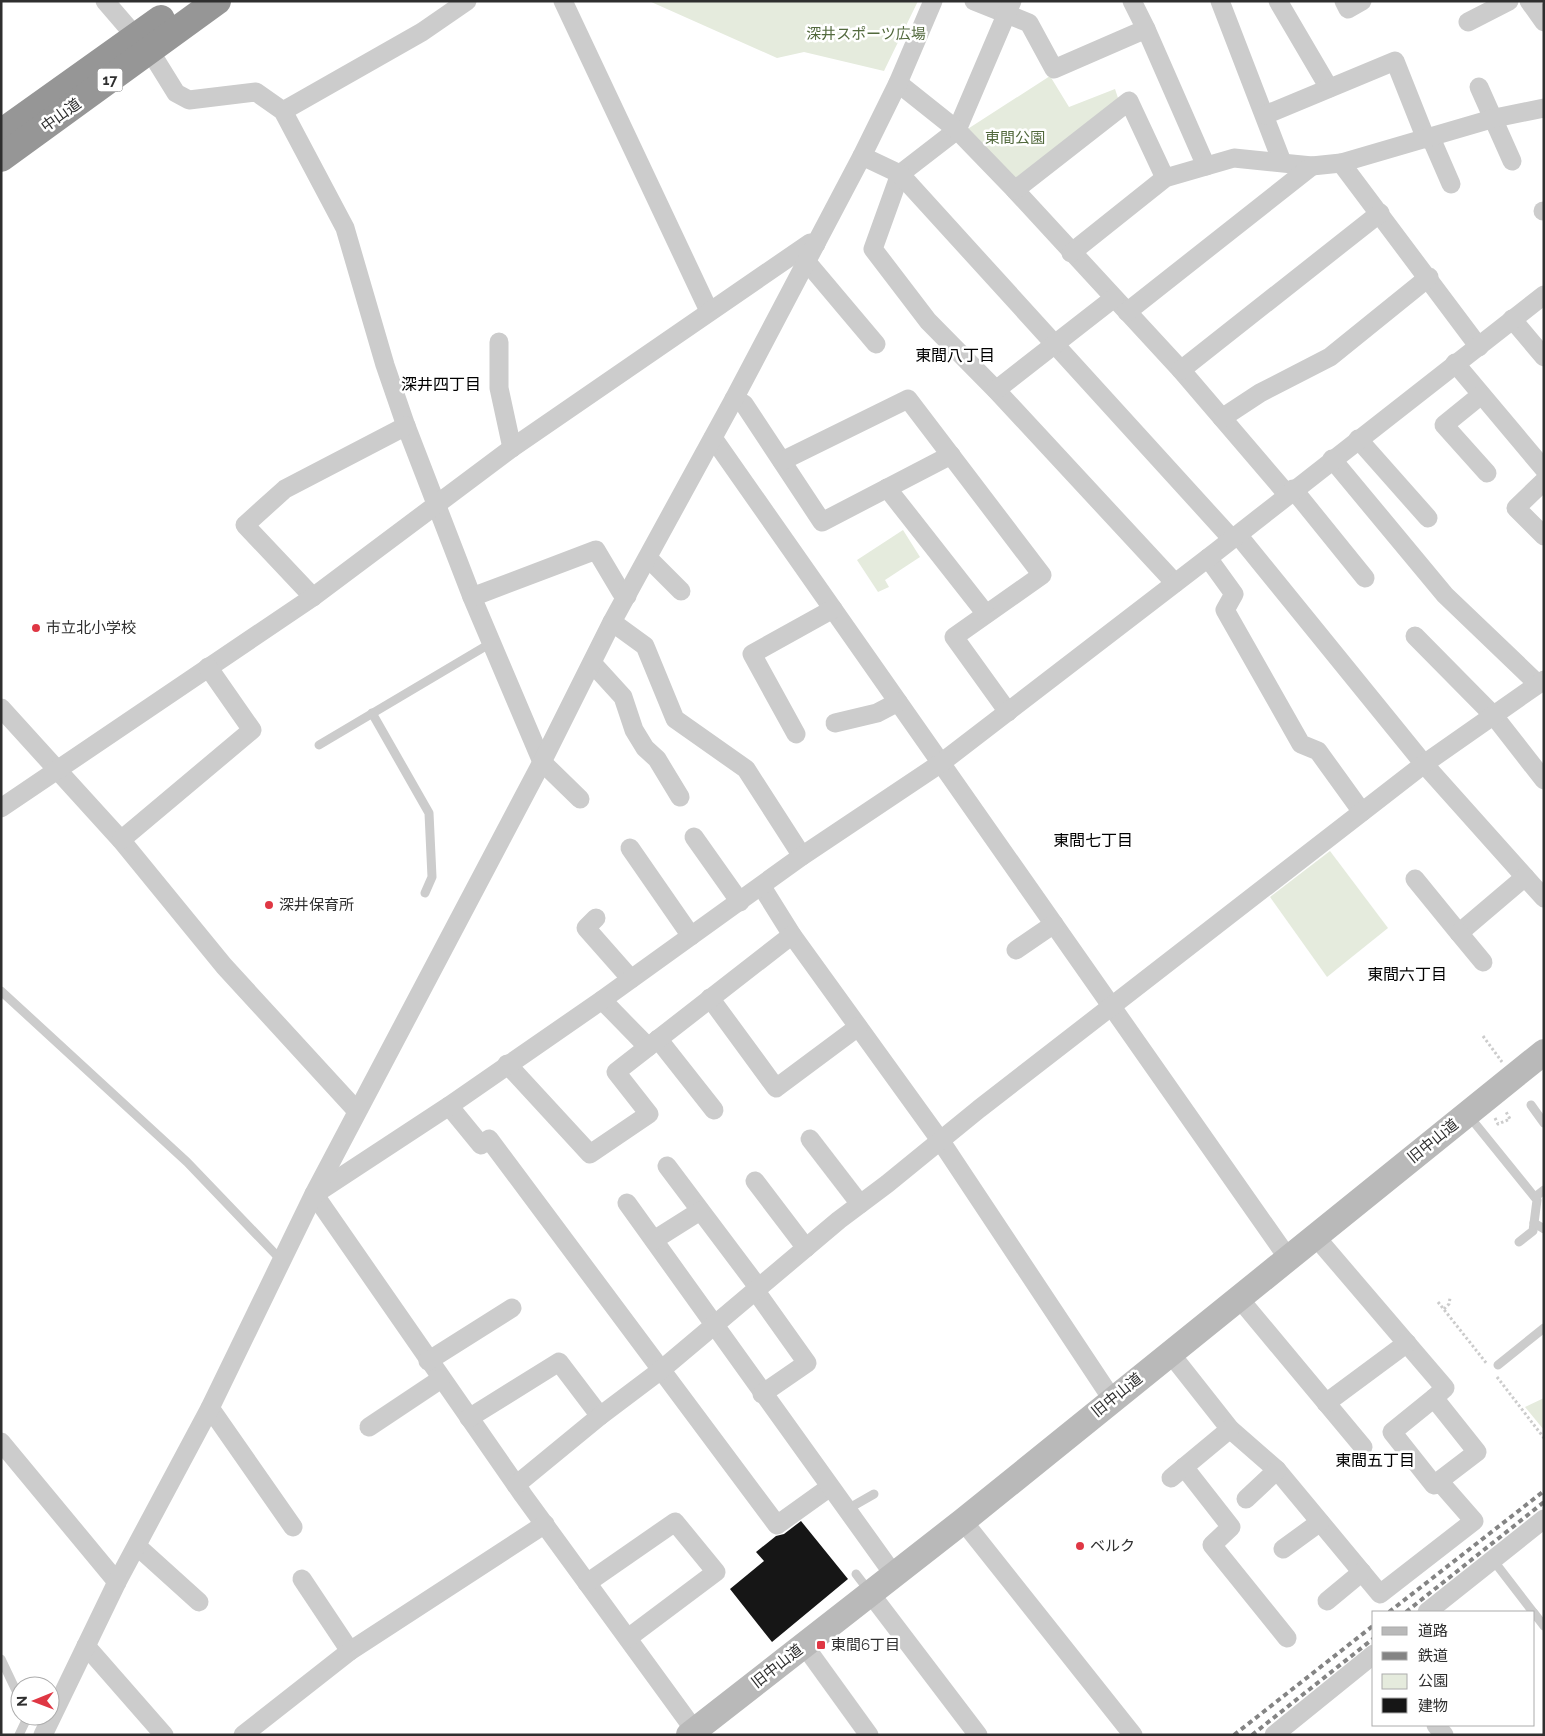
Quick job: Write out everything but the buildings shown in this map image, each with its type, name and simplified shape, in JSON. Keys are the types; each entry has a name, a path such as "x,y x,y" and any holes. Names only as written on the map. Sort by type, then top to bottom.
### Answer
{"highway":[{"name":"中山道","path":"1,158 143,44 186,1"},
{"name":"中山道","path":"1,133 143,44 217,1"}],"main road":[{"name":"旧中山道","path":"694,1733 804,1645 863,1584 894,1575 916,1553 963,1521 1238,1297 1544,1052"}],"street":[{"path":"105,1 143,44 176,93 189,100 256,92 283,111 345,228 385,365 435,505 542,762 580,799"},
{"path":"283,111 422,32 467,1"},
{"path":"563,1 709,311"},
{"path":"43,1735 117,1582 210,1408 314,1194 542,762 612,622 734,399 862,156 898,83 933,1"},
{"path":"974,1 1010,8 1029,23 1054,69 1146,28"},
{"path":"1132,1 1146,28 1206,166"},
{"path":"1220,1 1282,162"},
{"path":"1278,1 1329,88"},
{"path":"1344,1 1348,9 1362,1"},
{"path":"1468,22 1509,1"},
{"path":"1529,1 1544,22"},
{"path":"1010,8 957,130 900,174 873,249 928,321 996,390 1175,583"},
{"path":"1265,116 1395,62 1428,138 1451,184"},
{"path":"898,83 957,130 1015,190 1071,253 1181,370 1365,578"},
{"path":"1479,87 1495,118 1512,161"},
{"path":"1015,190 1129,101 1165,178"},
{"path":"1071,253 1165,178 1234,158 1312,166 1341,163 1495,118 1544,108"},
{"path":"862,156 900,174 1235,537 1424,764 1544,898"},
{"path":"1341,163 1429,277 1479,347"},
{"path":"1127,312 1312,166"},
{"path":"1181,370 1380,213"},
{"path":"1,808 58,767 313,597 512,448 709,311 810,243 816,244"},
{"path":"806,261 876,344"},
{"path":"1222,418 1260,393 1330,357 1429,277"},
{"path":"314,1194 449,1106 762,887 802,856 941,763 1208,558 1544,295"},
{"path":"996,390 1114,298"},
{"path":"1512,319 1544,357"},
{"path":"499,342 499,388 512,448"},
{"path":"1455,363 1544,469"},
{"path":"1482,395 1444,425 1487,473"},
{"path":"734,399 744,404 822,522 951,455"},
{"path":"782,461 908,399 1042,575 954,637 1008,712"},
{"path":"313,597 245,525 285,489 406,426"},
{"path":"713,438 1288,1258"},
{"path":"1358,439 1428,518"},
{"path":"516,1485 600,1416 661,1370 860,1204 1111,1006 1424,764 1541,682 1445,594 1332,460"},
{"path":"1544,482 1516,508 1544,536"},
{"path":"887,488 986,614"},
{"path":"472,597 596,550 621,592 627,596"},
{"path":"648,558 681,591"},
{"path":"1208,558 1234,594 1225,610 1300,744 1318,750 1362,812"},
{"path":"796,734 752,654 833,609"},
{"path":"612,622 645,646 675,719 746,769 802,856"},
{"path":"1415,636 1494,716 1544,780"},
{"path":"592,663 623,697 634,730 645,748 658,759 680,797"},
{"path":"121,840 252,730 208,667"},
{"path":"835,723 877,713 898,702"},
{"path":"1,708 58,767 121,840 224,966 358,1111"},
{"path":"694,837 740,902"},
{"path":"630,848 691,936"},
{"path":"1459,932 1525,877"},
{"path":"1415,879 1483,962"},
{"path":"762,887 792,935 940,1140 1112,1399"},
{"path":"596,918 586,928 631,979"},
{"path":"1016,950 1054,924"},
{"path":"507,1064 590,1154 649,1114 616,1072 792,935"},
{"path":"710,998 776,1088 858,1027"},
{"path":"602,1000 653,1043 714,1110"},
{"path":"449,1106 481,1145 489,1140 777,1525 830,1487"},
{"path":"810,1139 860,1204"},
{"path":"667,1166 807,1363 762,1394"},
{"path":"755,1181 806,1248"},
{"path":"314,1194 428,1361 628,1638 694,1733"},
{"path":"627,1203 762,1394 894,1575"},
{"path":"654,1240 700,1210"},
{"path":"1316,1236 1445,1388 1392,1432 1434,1485 1477,1452 1434,1398"},
{"path":"1238,1297 1363,1447"},
{"path":"428,1361 512,1308"},
{"path":"1326,1404 1407,1343"},
{"path":"1170,1353 1230,1430 1277,1470 1380,1594 1474,1521 1439,1481"},
{"path":"469,1418 560,1362 600,1416"},
{"path":"369,1427 442,1380"},
{"path":"210,1408 293,1527"},
{"path":"1230,1430 1178,1473 1231,1527 1212,1545 1288,1638"},
{"path":"1,1442 117,1582"},
{"path":"1246,1499 1277,1470"},
{"path":"1428,1611 1544,1519"},
{"path":"963,1521 1132,1735"},
{"path":"588,1583 675,1522 716,1572 628,1638"},
{"path":"1283,1549 1320,1522"},
{"path":"243,1735 350,1651 544,1524"},
{"path":"137,1546 199,1602"},
{"path":"1327,1601 1362,1572"},
{"path":"302,1579 350,1651"},
{"path":"863,1584 978,1735"},
{"path":"804,1645 868,1735"},
{"path":"86,1646 164,1735"},
{"path":"1274,1735 1372,1656"}],"lane":[{"path":"319,744 491,643"},
{"path":"372,713 429,813 432,876 425,894"},
{"path":"1,991 187,1162 282,1261"},
{"path":"1531,1105 1544,1123"},
{"path":"1467,1114 1537,1200 1533,1231 1519,1242"},
{"path":"1535,1197 1544,1190"},
{"path":"1534,1223 1544,1229"},
{"path":"1498,1365 1544,1328"},
{"path":"846,1510 874,1494"},
{"path":"1493,1560 1532,1611"},
{"path":"1535,1614 1544,1626"},
{"path":"1,1659 10,1678"}],"path":[{"path":"1483,1036 1504,1065"},
{"path":"1500,1115 1495,1117 1498,1124 1510,1119 1504,1108"},
{"path":"1444,1309 1449,1304 1450,1298"}],"green space":[{"name":"深井スポーツ広場","path":"649,1 918,1 884,71 804,52 777,58"},
{"name":"東間公園","path":"1050,76 1069,107 1115,89 1119,101 1012,183 963,132"},
{"path":"903,530 920,557 885,580 889,587 878,592 857,560"},
{"path":"1330,851 1388,928 1327,977 1270,897"},
{"path":"1544,1398 1544,1430 1525,1407"}],"railway":[{"path":"1390,1611 1544,1491"},
{"path":"1407,1611 1544,1502"},
{"path":"1234,1735 1372,1627"},
{"path":"1252,1735 1372,1640"}],"place":[{"name":"市立北小学校","path":"36,628"},
{"name":"深井保育所","path":"269,905"},
{"name":"ベルク","path":"1080,1546"},
{"name":"東間6丁目","path":"821,1645"}],"district":[{"name":"東間八丁目","path":"955,355"},
{"name":"深井四丁目","path":"441,384"},
{"name":"東間七丁目","path":"1093,840"},
{"name":"東間六丁目","path":"1407,974"},
{"name":"東間五丁目","path":"1375,1460"}]}
